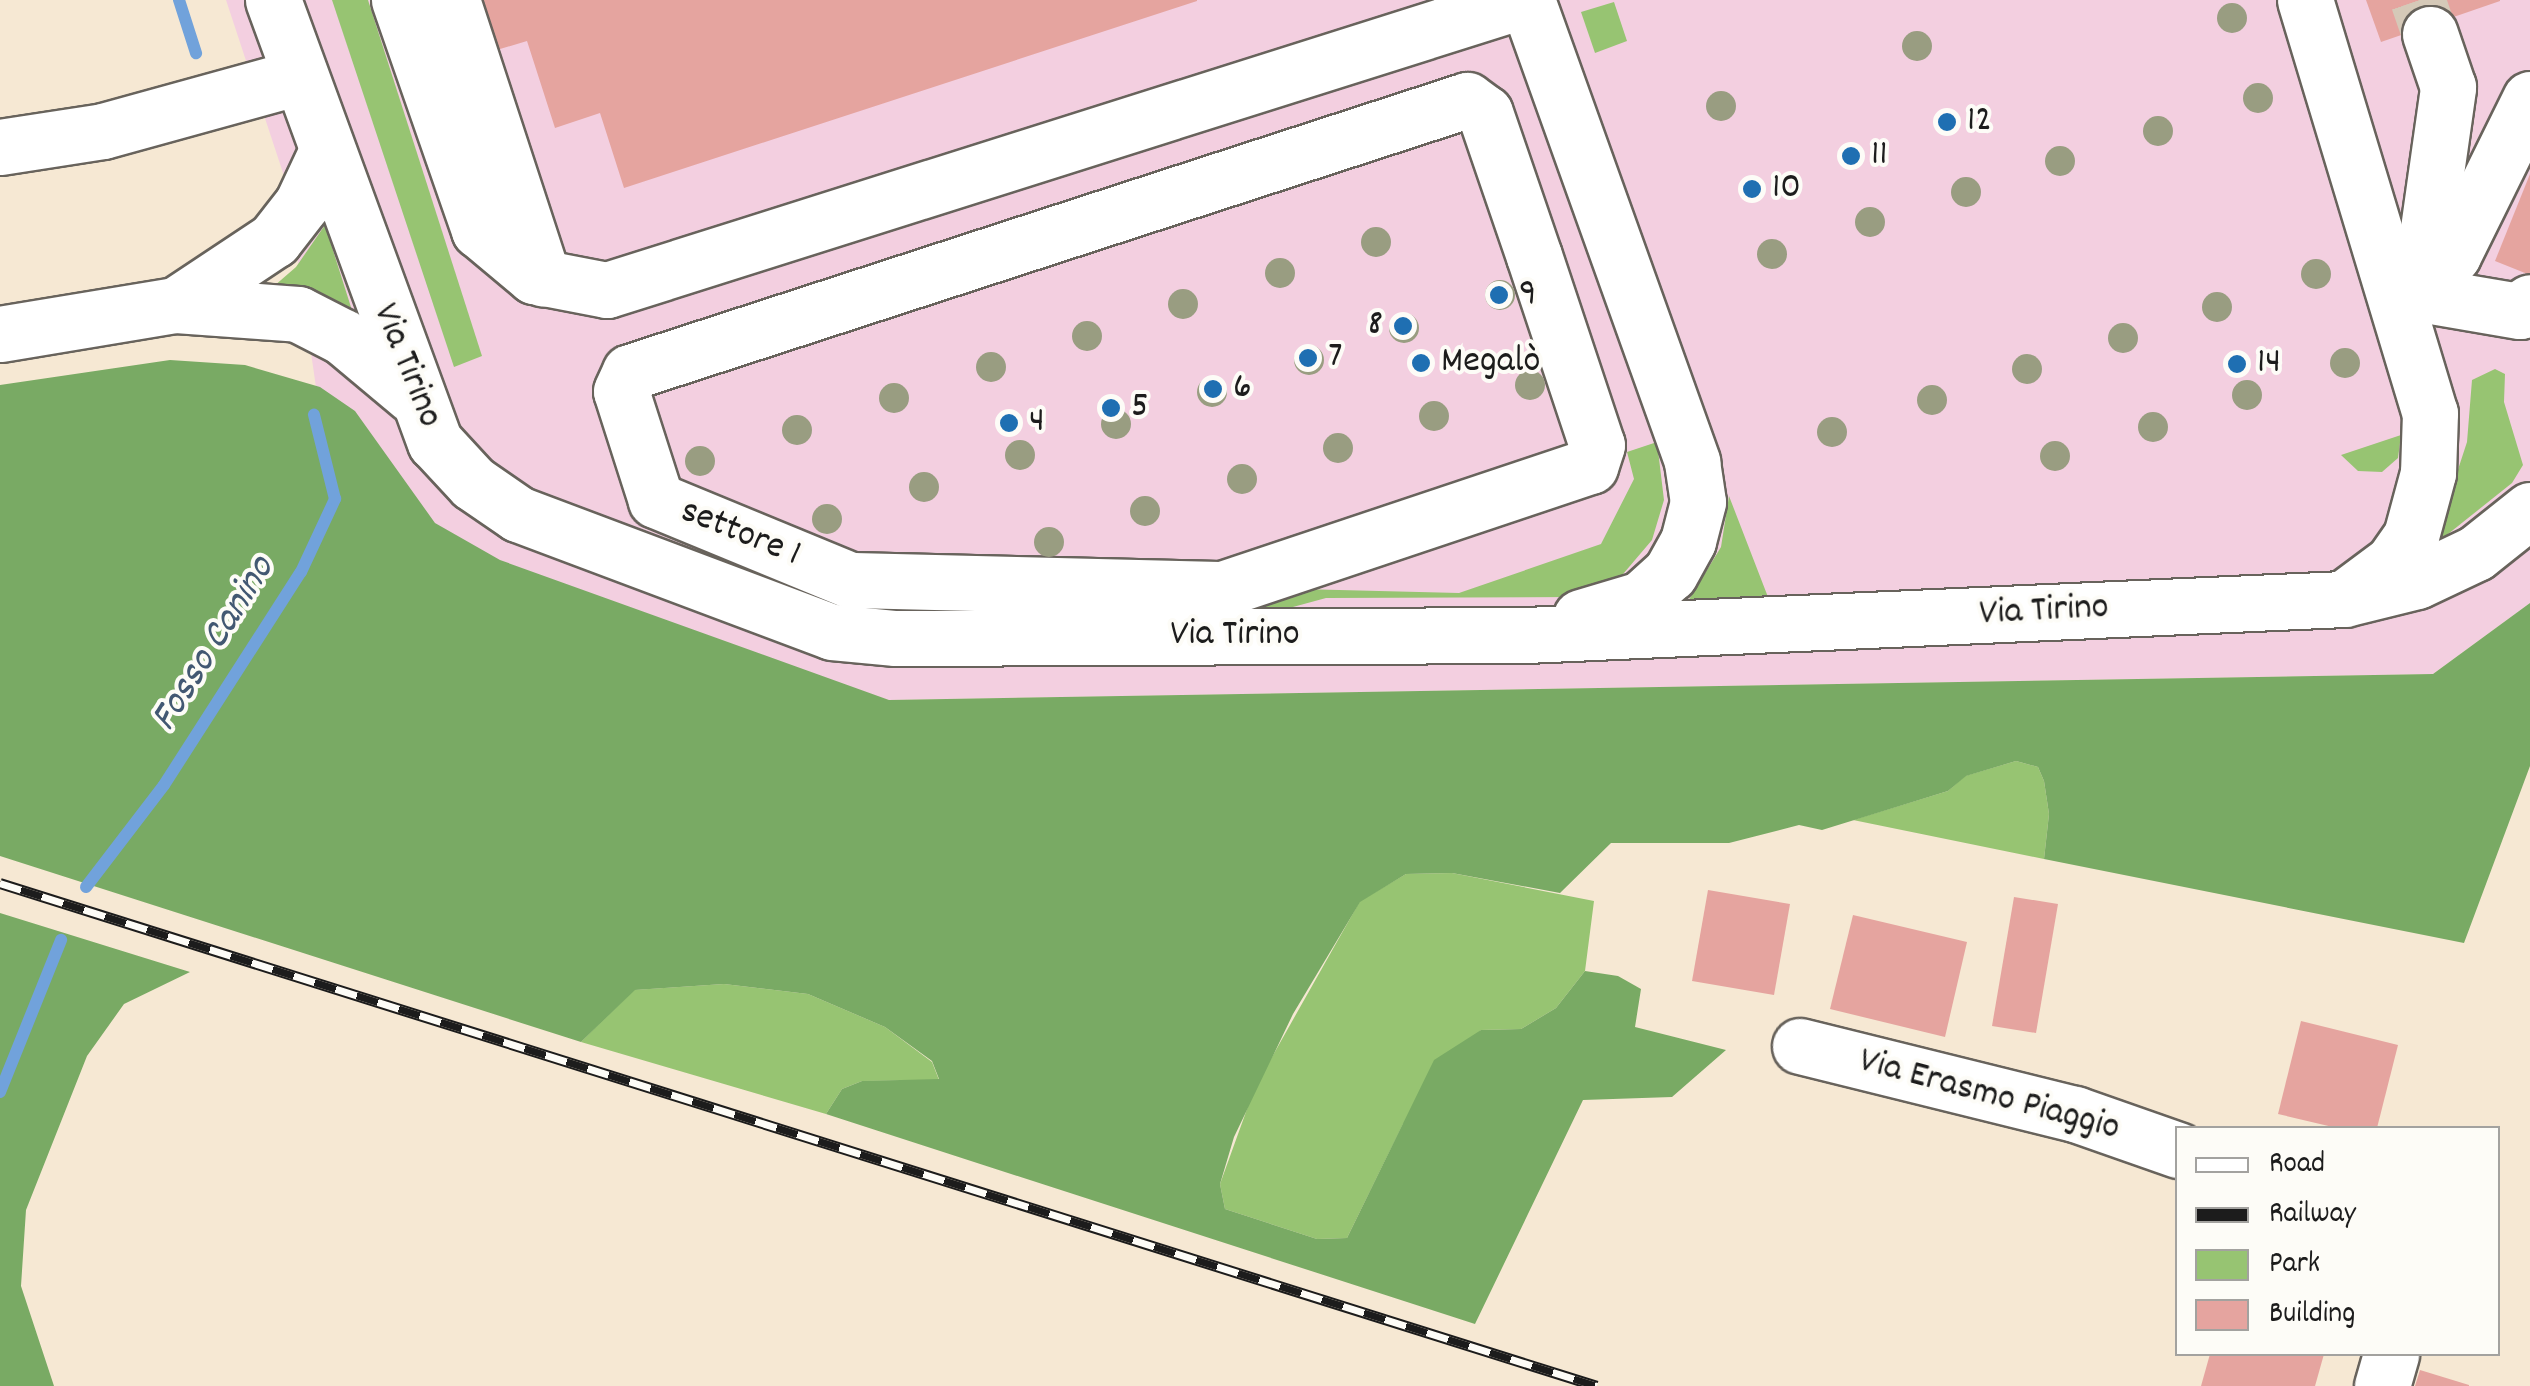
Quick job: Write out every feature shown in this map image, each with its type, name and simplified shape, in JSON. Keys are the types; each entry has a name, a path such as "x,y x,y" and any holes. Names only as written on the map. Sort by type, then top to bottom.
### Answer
{"street":[{"name":"Via Tirino","path":"273,0 325,155 435,442 473,483 518,514 832,632 896,638 1526,635 2344,599 2417,581 2476,554 2530,510"},
{"path":"398,0 466,205 492,245 543,279 578,289 638,284 1069,142 1525,0 1692,462 1698,502 1688,540 1670,573 1641,598 1526,635"},
{"path":"452,0 543,279"},
{"path":"2305,0 2415,317 2430,413 2428,473 2411,536 2393,562 2344,599"},
{"path":"2415,317 2448,87 2430,34"},
{"path":"0,146 103,132 299,77"},
{"path":"2415,317 2454,255 2530,99"},
{"name":"settore 1","path":"1467,100 1486,113 1534,256 1597,445 1590,466 1222,590 850,580 656,500 621,391 630,372 1467,100"},
{"path":"1069,142 1097,220"},
{"path":"176,305 274,240 302,204 325,155"},
{"path":"1534,256 1610,231"},
{"path":"2415,317 2520,311 2530,302"},
{"path":"0,334 176,305 298,314 343,337 415,397"},
{"name":"Via Erasmo Piaggio","path":"1800,1046 2075,1114 2175,1149"},
{"path":"2382,1386 2390,1356"}],"shaded area":[{"name":"Megalò","path":"226,0 2530,0 2530,603 2433,674 889,700 338,541 287,185"}],"green space":[{"path":"332,0 368,0 482,356 454,367"},
{"path":"1614,2 1627,41 1595,53 1581,12"},
{"path":"325,225 356,323 266,293 296,267"},
{"path":"170,360 245,365 320,387 355,411 435,523 500,560 889,700 2433,674 2530,603 2530,766 2464,943 2044,859 2049,814 2044,781 2038,767 2016,761 1966,776 1948,791 1822,830 1799,825 1729,843 1611,843 1560,893 1452,873 1406,874 1360,902 1293,1014 1234,1137 1220,1184 1225,1209 1317,1239 1347,1238 1434,1060 1481,1030 1521,1029 1556,1008 1585,971 1618,976 1641,989 1635,1027 1726,1050 1672,1097 1583,1100 1475,1324 826,1114 842,1089 862,1081 939,1079 932,1061 885,1027 808,994 724,984 635,990 581,1042 0,856 0,385"},
{"path":"2495,369 2505,374 2504,402 2523,465 2512,483 2433,546 2467,442 2472,380"},
{"path":"2401,435 2398,458 2382,472 2358,471 2341,455"},
{"path":"1657,442 1664,500 1652,540 1618,580 1577,597 1326,598 1267,614 1229,610 1299,589 1459,593 1601,544 1634,479 1627,452"},
{"path":"1729,496 1773,610 1682,611 1721,547"},
{"path":"2016,761 2038,767 2044,781 2049,814 2044,859 1853,820 1948,791 1965,776"},
{"path":"1452,873 1594,901 1585,971 1556,1008 1521,1029 1481,1030 1403,1124 1347,1238 1317,1239 1225,1209 1220,1184 1255,1087 1360,901 1406,874"},
{"path":"0,913 190,972 124,1004 87,1056 26,1210 21,1286 54,1386 0,1386"},
{"path":"724,984 808,994 885,1027 932,1062 939,1080 862,1081 842,1089 826,1114 581,1042 634,990"}],"building":[{"path":"473,0 1197,1 624,188 600,113 555,128 527,41 490,52"},
{"path":"2366,0 2500,0 2500,1 2381,42"},
{"path":"2530,174 2530,275 2495,261"},
{"path":"1708,890 1790,904 1774,995 1692,981"},
{"path":"2014,897 2058,904 2036,1033 1992,1026"},
{"path":"1853,915 1967,942 1945,1037 1830,1009"},
{"path":"2301,1021 2398,1045 2378,1126 2329,1126 2278,1114"},
{"path":"2209,1356 2323,1356 2315,1386 2201,1386"},
{"path":"2420,1370 2469,1385 2469,1386 2415,1386"}],"waterway":[{"name":"Fosso Canino","path":"179,0 196,53"},
{"name":"Fosso Canino","path":"86,887 164,785 301,572 335,499 314,415"},
{"name":"Fosso Canino","path":"0,1092 61,940"}],"tunnel":[{"path":"2418,0 2430,34"}],"railway":[{"path":"0,883 1597,1386"}],"place":[{"name":"12","path":"1947,122"},
{"name":"11","path":"1851,156"},
{"name":"10","path":"1752,189"},
{"name":"9","path":"1499,295"},
{"name":"8","path":"1403,326"},
{"name":"7","path":"1308,358"},
{"name":"Megalò","path":"1421,363"},
{"name":"14","path":"2237,364"},
{"name":"6","path":"1213,389"},
{"name":"5","path":"1111,408"},
{"name":"4","path":"1009,423"}]}
